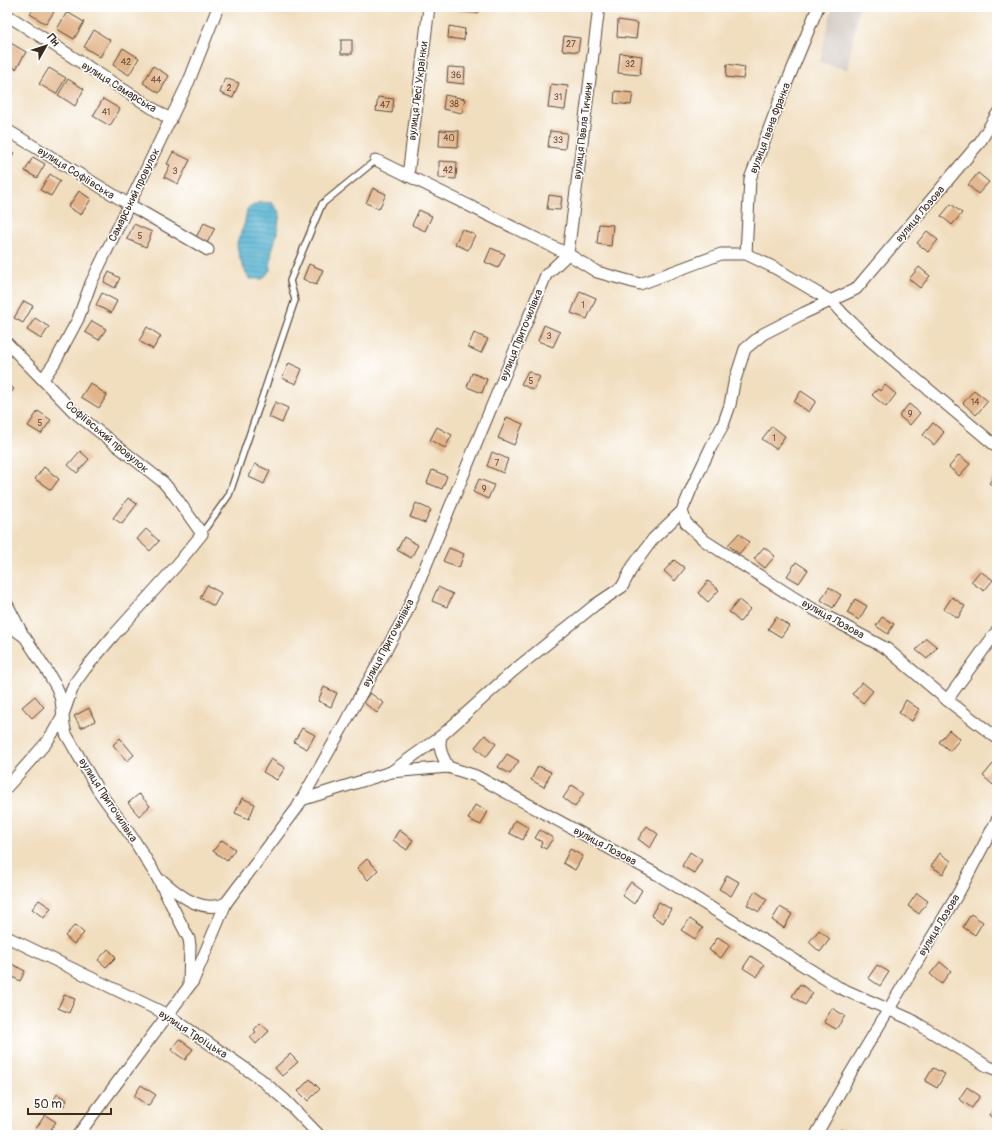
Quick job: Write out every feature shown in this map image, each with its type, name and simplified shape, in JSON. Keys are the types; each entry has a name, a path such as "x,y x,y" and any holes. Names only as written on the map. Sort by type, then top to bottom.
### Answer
{"street":[{"name":"Самарський провулок","path":"43,379 55,362 78,319 91,283 189,81 218,7"},
{"name":"вулиця Лесі Українки","path":"408,176 429,7"},
{"name":"вулиця Павла Тичини","path":"568,254 599,7"},
{"name":"вулиця Івана Франка","path":"746,254 750,179 781,97 818,7"},
{"name":"вулиця Самарська","path":"7,15 171,120"},
{"name":"вулиця Лозова","path":"997,114 980,142 856,289 763,334 745,349 723,425 711,447 682,511 686,523 705,541 804,604 887,649 947,700 997,738"},
{"name":"вулиця Софіївська","path":"7,130 130,205 208,250"},
{"path":"376,160 568,254 597,272 640,284 721,254 746,254 775,268 831,301 871,341 997,447"},
{"name":"вулиця Приточилівка","path":"78,1135 193,981 226,903 297,808 405,616 546,275 568,254"},
{"name":"Софіївський провулок","path":"7,343 74,412 163,482 175,496 202,534"},
{"path":"390,772 441,736 512,672 595,605 622,587 633,566 653,539 682,511"},
{"path":"7,787 46,743 63,716 71,692 85,669 202,534"},
{"path":"7,604 25,637"},
{"name":"вулиця Приточилівка","path":"7,624 25,637 57,688 61,700 66,734 98,790 134,840 157,876 189,939 189,986"},
{"path":"947,700 997,632"},
{"path":"441,736 439,744 441,754 448,767"},
{"name":"вулиця Лозова","path":"301,800 390,772 448,767 476,776 660,876 838,987 910,1019 987,1066 997,1070"},
{"name":"вулиця Лозова","path":"816,1135 850,1074 959,892 997,820"},
{"path":"157,876 176,893 199,905 216,907 226,903"},
{"name":"вулиця Троїцька","path":"7,937 168,1015 259,1078 285,1100 319,1135"}],"lane":[{"path":"202,534 229,494 295,300 290,281 322,204 376,160"}],"shaded area":[{"path":"832,7 859,7 847,70 820,62"}],"water":[{"path":"260,202 272,203 280,213 272,251 270,270 263,279 249,279 239,257 237,243 244,225 247,210"}],"building":[{"path":"34,7 57,7 46,24 30,14"},
{"path":"458,7 478,7 478,13 458,11"},
{"path":"67,12 84,22 74,39 57,29"},
{"path":"618,20 638,23 636,39 617,37"},
{"path":"449,26 465,29 464,40 448,38"},
{"path":"94,30 110,40 100,57 84,47"},
{"path":"564,36 580,38 578,52 562,50"},
{"path":"341,40 352,40 352,54 341,54"},
{"path":"9,42 26,52 16,69 7,63 7,46"},
{"path":"123,48 139,58 129,75 113,65"},
{"path":"620,53 642,56 640,75 618,73"},
{"path":"727,64 745,67 743,79 726,77"},
{"path":"153,66 169,76 159,93 143,83"},
{"path":"448,67 465,68 464,84 447,82"},
{"path":"49,68 66,78 56,94 39,84"},
{"path":"225,78 239,83 233,98 220,93"},
{"path":"68,79 84,89 75,106 58,95"},
{"path":"551,84 568,86 565,110 548,108"},
{"path":"615,91 633,93 631,105 614,103"},
{"path":"445,95 465,99 462,113 443,109"},
{"path":"378,97 394,99 392,113 376,111"},
{"path":"103,99 120,109 110,126 93,116"},
{"path":"440,130 459,131 458,147 439,146"},
{"path":"550,131 567,133 565,149 548,147"},
{"path":"7,149 14,153 7,165"},
{"path":"173,152 190,160 178,184 164,177 170,165 167,164"},
{"path":"33,157 45,164 37,178 25,171"},
{"path":"439,161 457,162 456,179 439,178"},
{"path":"978,173 989,182 978,194 968,185"},
{"path":"50,174 60,181 51,196 40,190"},
{"path":"373,188 386,194 379,209 366,203"},
{"path":"79,191 91,199 81,215 68,207"},
{"path":"549,195 562,197 560,210 547,209"},
{"path":"951,204 962,213 952,225 941,216"},
{"path":"419,210 432,216 425,231 412,225"},
{"path":"204,223 215,228 207,243 196,237"},
{"path":"134,224 152,232 146,247 127,239"},
{"path":"599,224 613,225 611,246 597,244"},
{"path":"462,229 475,235 468,250 455,244"},
{"path":"927,231 938,240 928,252 917,243"},
{"path":"491,248 505,254 498,268 485,262"},
{"path":"309,264 323,270 316,285 303,279"},
{"path":"919,267 930,276 920,288 909,279"},
{"path":"109,272 120,278 115,288 104,282"},
{"path":"580,291 596,298 587,319 571,313"},
{"path":"102,293 117,301 111,313 96,305"},
{"path":"24,301 33,306 23,323 14,318"},
{"path":"35,318 49,327 41,339 27,330"},
{"path":"92,321 106,329 99,340 85,332"},
{"path":"544,325 560,332 553,347 538,341"},
{"path":"147,327 161,336 153,349 139,341"},
{"path":"474,333 488,339 481,353 468,347"},
{"path":"289,363 302,369 296,384 282,378"},
{"path":"528,371 540,377 533,390 521,384"},
{"path":"472,373 487,379 482,393 467,387"},
{"path":"90,383 107,395 99,408 81,397"},
{"path":"7,384 14,389 7,398"},
{"path":"885,385 896,394 886,407 872,395 878,389 880,391"},
{"path":"974,390 988,401 976,415 963,403"},
{"path":"801,391 816,401 809,412 794,402"},
{"path":"275,402 288,408 282,423 269,417"},
{"path":"909,404 920,413 910,425 899,416"},
{"path":"38,411 51,420 41,434 28,426"},
{"path":"507,417 523,424 514,445 498,438"},
{"path":"933,423 944,432 934,445 923,435"},
{"path":"772,426 785,436 776,449 762,439"},
{"path":"437,427 452,435 445,448 430,440"},
{"path":"80,451 89,459 77,473 68,465"},
{"path":"492,452 508,459 503,473 487,466"},
{"path":"959,455 970,464 959,476 949,467"},
{"path":"255,464 270,471 264,484 249,477"},
{"path":"44,467 59,479 51,490 35,479"},
{"path":"432,470 447,476 442,489 427,483"},
{"path":"997,473 997,490 989,483"},
{"path":"479,479 494,485 488,499 473,492"},
{"path":"128,498 137,504 122,524 113,518"},
{"path":"416,503 431,510 425,523 410,517"},
{"path":"146,529 159,541 150,551 137,539"},
{"path":"739,533 749,542 739,554 728,545"},
{"path":"404,537 418,545 411,558 397,550"},
{"path":"764,547 775,556 765,568 754,559"},
{"path":"449,548 464,554 459,568 443,561"},
{"path":"674,560 685,568 675,581 664,571"},
{"path":"796,562 808,570 799,583 787,576"},
{"path":"980,571 993,580 984,591 971,582"},
{"path":"708,581 719,590 708,602 698,593"},
{"path":"207,585 221,593 214,606 200,598"},
{"path":"438,587 453,594 447,607 432,601"},
{"path":"829,587 841,595 833,608 821,600"},
{"path":"952,597 965,606 958,618 944,609"},
{"path":"855,599 867,606 859,620 847,613"},
{"path":"739,600 750,609 740,622 729,612"},
{"path":"776,617 789,626 781,637 768,629"},
{"path":"882,617 894,624 888,634 876,626"},
{"path":"926,638 937,647 927,659 916,650"},
{"path":"862,682 873,691 863,703 852,694"},
{"path":"324,687 337,693 331,707 318,701"},
{"path":"370,693 384,703 377,713 363,702"},
{"path":"35,696 44,707 32,718 22,707"},
{"path":"906,700 919,709 912,721 899,713"},
{"path":"89,708 95,721 81,728 74,716"},
{"path":"302,728 315,735 307,749 294,742"},
{"path":"949,730 960,739 950,751 939,742"},
{"path":"485,735 496,744 486,757 475,747"},
{"path":"120,738 134,755 127,761 113,745"},
{"path":"507,754 519,761 510,774 498,767"},
{"path":"271,759 285,768 277,780 263,772"},
{"path":"993,764 997,767 997,781 993,785 983,776"},
{"path":"538,766 551,772 544,787 531,780"},
{"path":"572,785 584,793 575,807 563,798"},
{"path":"139,794 150,806 139,816 128,803"},
{"path":"242,798 255,804 249,819 235,813"},
{"path":"475,805 488,811 481,825 468,819"},
{"path":"515,820 529,828 523,840 509,833"},
{"path":"647,826 658,834 650,848 638,839"},
{"path":"399,830 413,840 407,850 393,840"},
{"path":"540,830 553,838 546,849 540,846 542,842 535,838"},
{"path":"222,840 235,849 227,861 213,851"},
{"path":"570,849 583,856 575,870 563,863"},
{"path":"690,852 702,860 694,873 682,866"},
{"path":"940,853 951,861 943,874 931,866"},
{"path":"367,859 378,870 368,880 357,868"},
{"path":"727,875 739,882 731,896 719,889"},
{"path":"631,882 642,890 634,904 622,895"},
{"path":"755,891 767,899 759,912 747,905"},
{"path":"917,893 928,901 919,914 908,906"},
{"path":"39,900 51,908 44,918 32,909"},
{"path":"659,902 671,909 663,923 651,915"},
{"path":"780,907 792,914 784,928 772,920"},
{"path":"971,914 983,922 975,935 963,927"},
{"path":"690,919 703,928 695,939 681,930"},
{"path":"75,925 84,933 74,944 65,936"},
{"path":"819,930 830,939 820,952 809,942"},
{"path":"718,937 730,945 721,958 709,950"},
{"path":"108,949 116,957 106,967 98,960"},
{"path":"751,956 764,965 757,977 743,968"},
{"path":"940,962 951,971 941,984 930,974"},
{"path":"12,964 25,971 20,981 7,974"},
{"path":"877,965 889,972 880,986 868,978"},
{"path":"800,984 813,993 805,1005 792,996"},
{"path":"64,995 75,999 69,1013 58,1008"},
{"path":"832,1008 845,1016 836,1029 824,1022"},
{"path":"260,1023 269,1031 256,1044 250,1037 256,1032 254,1030"},
{"path":"179,1039 193,1049 185,1060 171,1050"},
{"path":"290,1054 298,1062 282,1076 275,1068"},
{"path":"933,1068 945,1074 937,1088 925,1081"},
{"path":"310,1079 320,1089 308,1101 298,1091"},
{"path":"141,1085 156,1095 148,1106 134,1096"},
{"path":"967,1087 980,1096 972,1108 959,1099"},
{"path":"57,1094 67,1100 64,1106 54,1100"},
{"path":"997,1103 997,1120 989,1115"},
{"path":"45,1115 56,1122 47,1135 35,1130"},
{"path":"841,1129 851,1135 838,1135"}]}
